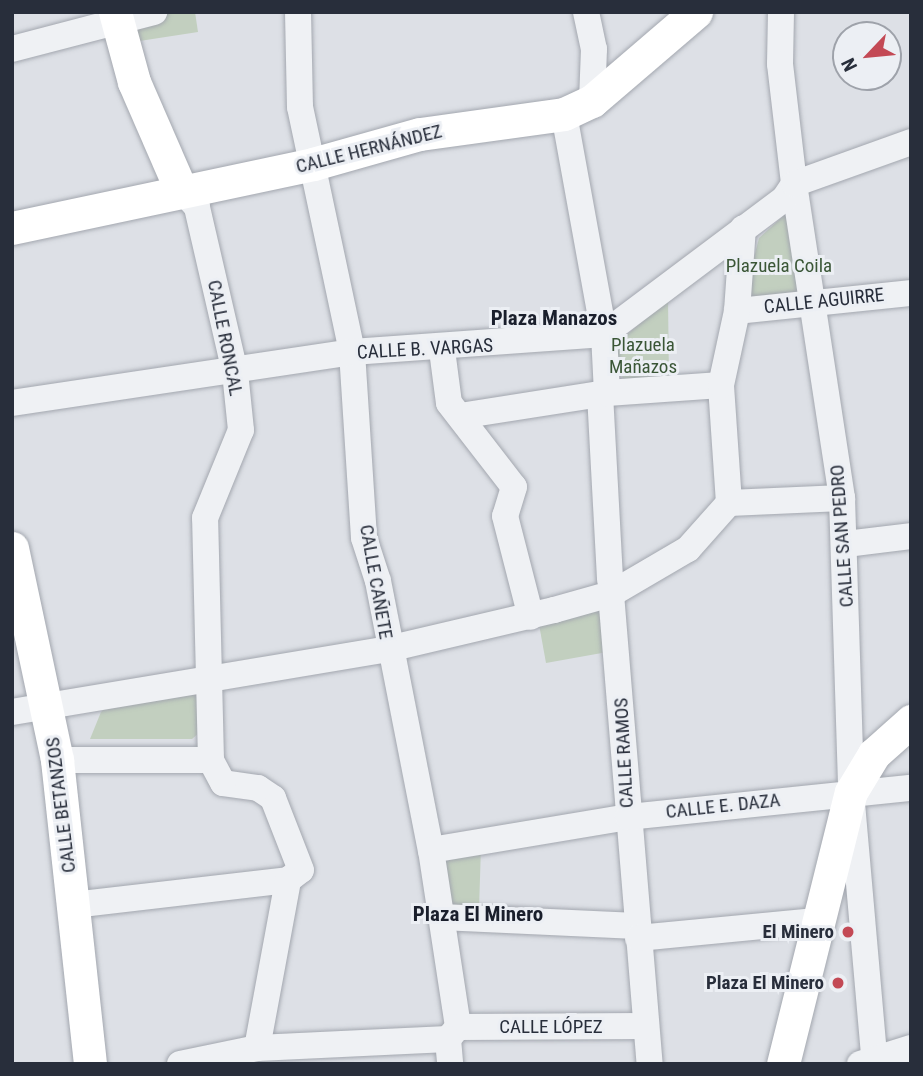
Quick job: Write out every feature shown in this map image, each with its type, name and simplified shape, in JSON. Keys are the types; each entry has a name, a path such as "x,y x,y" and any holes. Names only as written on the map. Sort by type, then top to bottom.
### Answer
{"main road":[{"path":"578,107 696,12"},
{"name":"CALLE RONCAL","path":"116,16 134,82 181,190"},
{"name":"CALLE HERNÁNDEZ","path":"12,228 313,164 420,134 578,107"},
{"name":"CALLE BETANZOS","path":"12,548 48,704 57,760 90,1064"},
{"path":"783,1064 816,920 851,792 874,754 911,721"}],"street":[{"path":"12,49 116,16 154,12"},
{"name":"CALLE CAÑETE","path":"298,12 300,107 352,352 364,538 378,581 388,649 430,850 441,917 452,1043"},
{"name":"CALLE RAMOS","path":"586,12 594,49 578,107 604,334 603,394 610,587 650,1064"},
{"name":"CALLE SAN PEDRO","path":"781,12 780,64 793,184 814,300 846,544 851,792 870,1061"},
{"path":"604,334 784,198 793,184 909,140"},
{"name":"CALLE RONCAL","path":"181,190 197,207 235,372 241,430 205,518 211,760"},
{"path":"12,712 207,677 388,649 531,617 610,587 688,549 729,503 721,385 737,311 743,228"},
{"name":"CALLE AGUIRRE","path":"737,311 814,300 911,293"},
{"name":"CALLE B. VARGAS","path":"12,403 235,372 352,352 442,350 604,334"},
{"path":"442,350 449,403 514,487 505,516 531,617"},
{"path":"460,416 603,394 721,385"},
{"path":"729,503 842,498"},
{"path":"846,544 909,530"},
{"path":"57,760 211,760 223,783 258,788 273,797 301,870 288,880 73,905"},
{"name":"CALLE E. DAZA","path":"430,850 628,817 851,792 911,788"},
{"path":"257,1048 288,880"},
{"path":"441,917 638,932 816,920"},
{"name":"CALLE LÓPEZ","path":"180,1064 257,1048 452,1043 645,1026"},
{"path":"870,1061 911,1048"}],"green space":[{"path":"128,12 195,12 198,32 133,42"},
{"name":"Plazuela Coila","path":"791,209 802,291 752,297 745,292 759,238"},
{"name":"Plazuela Mañazos","path":"668,299 669,380 623,380 616,344"},
{"path":"599,608 613,651 546,663 538,619"},
{"path":"198,684 199,733 192,739 90,739 101,712 123,690"},
{"path":"481,847 479,909 451,908 443,855"}],"place":[{"name":"El Minero","path":"848,932"},
{"name":"Plaza El Minero","path":"838,983"}],"district":[{"name":"Plaza Manazos","path":"554,318"},
{"name":"Plaza El Minero","path":"478,914"}]}
